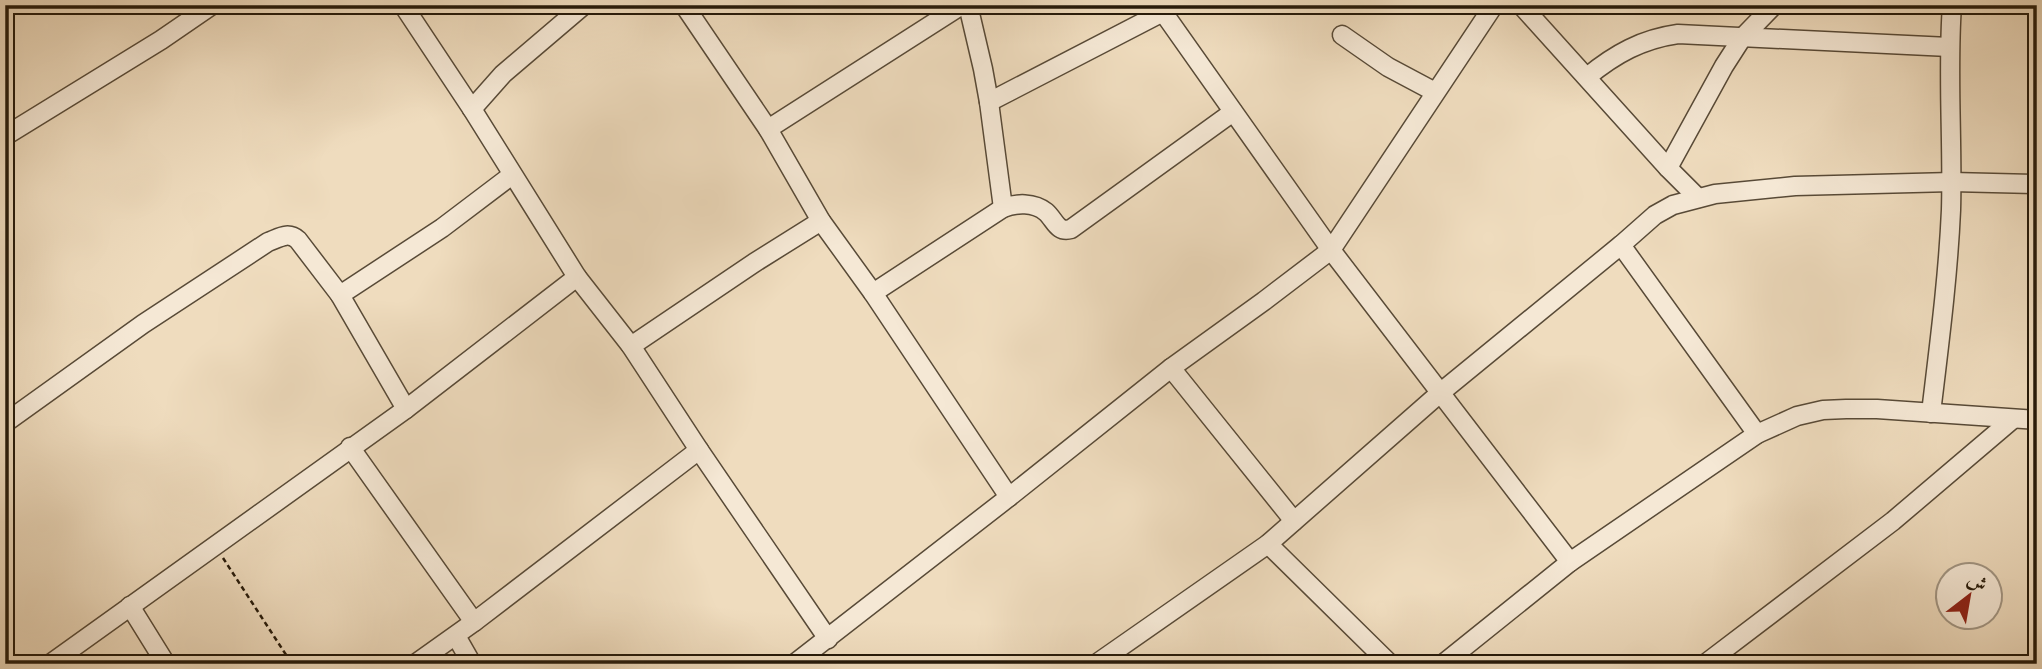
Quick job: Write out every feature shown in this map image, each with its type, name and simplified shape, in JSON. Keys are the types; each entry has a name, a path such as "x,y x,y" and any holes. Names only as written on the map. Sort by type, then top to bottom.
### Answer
{"street":[{"path":"5,136 161,40 212,5"},
{"path":"403,5 578,276 631,346 828,639"},
{"path":"472,108 565,12 584,5"},
{"path":"684,5 768,129 821,221 873,293 1009,497"},
{"path":"768,129 962,5"},
{"path":"968,5 984,69 1003,208"},
{"path":"794,664 1171,368 1331,250 1494,5"},
{"path":"1521,5 1698,198"},
{"path":"1668,168 1714,82 1742,38 1774,5"},
{"path":"1931,414 1947,272 1952,181 1948,47 1952,5"},
{"path":"989,102 1161,9 1331,250 1570,562"},
{"path":"1342,34 1388,67 1435,92"},
{"path":"1587,77 1605,62 1628,49 1662,36 1678,34 1948,47"},
{"path":"873,293 1003,208 1019,204 1035,207 1045,212 1059,229 1071,229 1233,112"},
{"path":"340,295 442,228 512,176"},
{"path":"1096,664 1268,544 1440,393 1655,215 1673,205 1715,194 1795,186 1952,181 2037,184"},
{"path":"631,346 821,221"},
{"path":"5,423 143,324 268,242 286,235 298,240 340,295 406,409"},
{"path":"1621,245 1757,434"},
{"path":"50,664 406,409 578,276"},
{"path":"1171,368 1294,521"},
{"path":"1443,664 1570,562 1757,434 1797,416 1823,410 1877,409 2037,419"},
{"path":"1705,664 1893,520 2013,419"},
{"path":"350,447 474,622"},
{"path":"415,664 456,636 699,450"},
{"path":"1268,544 1390,664"},
{"path":"130,606 166,664"},
{"path":"456,636 472,664"}],"path":[{"path":"214,544 292,664"}]}
